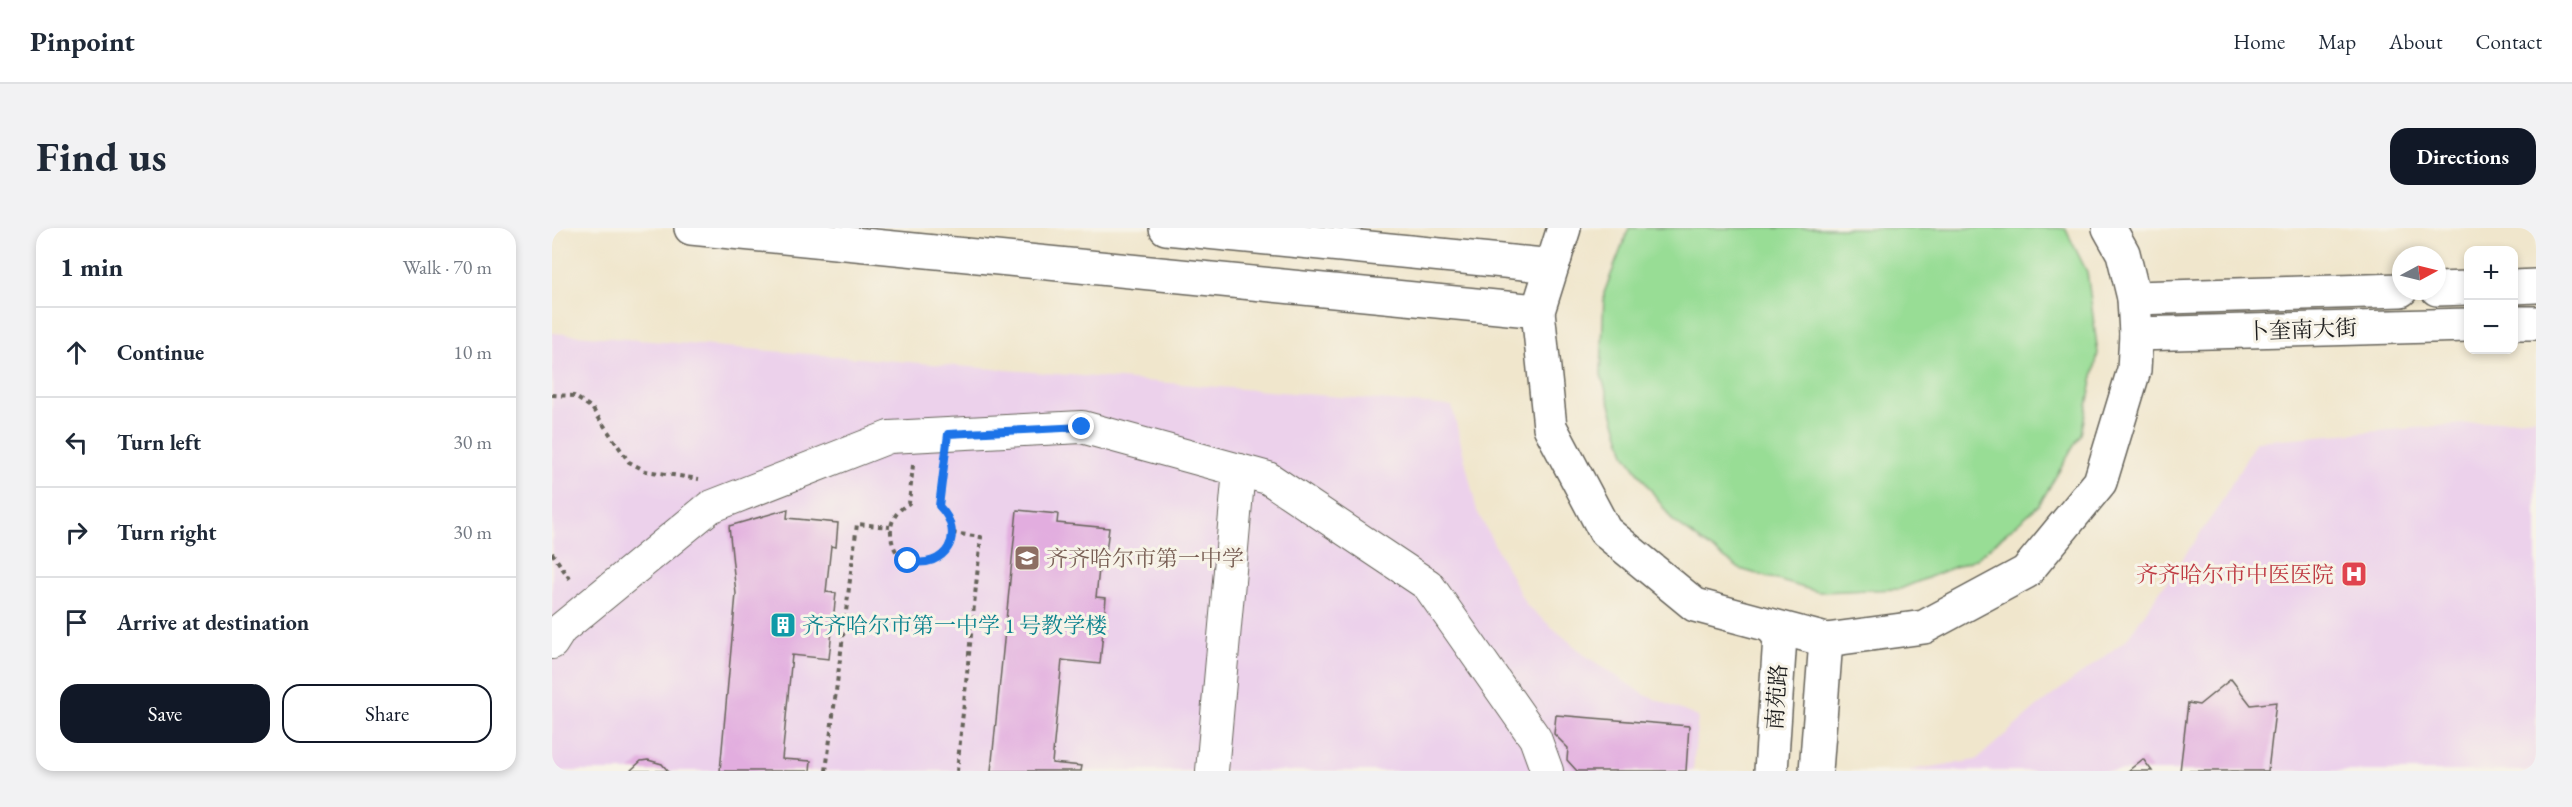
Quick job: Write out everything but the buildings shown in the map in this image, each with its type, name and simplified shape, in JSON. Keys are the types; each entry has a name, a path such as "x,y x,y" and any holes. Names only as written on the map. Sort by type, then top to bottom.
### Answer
{"main road":[{"path":"691,228 1538,311"},
{"path":"1166,228 1543,265 1559,243"},
{"path":"1559,243 1538,311 1550,427 1605,531 1695,605 1826,640 1924,627 2026,572 2100,482 2134,370 2136,334 2134,298 2122,253 2109,228"},
{"path":"2518,287 2536,286"},
{"path":"2446,289 2464,288"},
{"name":"卜奎南大街","path":"2134,298 2392,290"},
{"path":"2518,323 2536,323"},
{"name":"卜奎南大街","path":"2136,334 2464,325"},
{"name":"南苑路","path":"1771,771 1780,637 1772,626"},
{"name":"南苑路","path":"1816,771 1826,640"}],"street":[{"path":"552,643 561,629 710,507 889,437 1082,427 1268,478 1428,585 1535,738 1547,771"},
{"path":"1212,771 1239,470"}],"path":[{"path":"552,395 574,396 592,408 629,462 646,471 700,479 710,507"},
{"path":"916,435 909,503 894,517 890,527 894,547 900,555 908,561 918,563 938,559 951,543 952,533 946,514 939,506 948,434"},
{"path":"826,771 857,524 890,527"},
{"path":"952,533 981,537 957,771"}],"shaded area":[{"name":"齐齐哈尔市第一中学","path":"552,333 1452,406 1477,511 1526,605 1586,656 1645,695 1698,717 1693,771 552,771"},
{"name":"齐齐哈尔市中医医院","path":"2536,418 2536,771 1903,771 1976,760 2037,707 2126,640 2217,509 2256,441"}],"green space":[{"path":"1629,228 2065,228 2087,272 2098,353 2081,434 2039,505 1977,558 1900,589 1818,592 1740,569 1673,521 1625,454 1601,375 1604,293"}],"place":[{"name":"齐齐哈尔市第一中学","path":"1027,558"},
{"name":"齐齐哈尔市中医医院","path":"2354,574"},
{"name":"齐齐哈尔市第一中学 1 号教学楼","path":"783,625"}],"route":[{"path":"908,561 918,563 938,559 951,543 951,523 939,506 948,434 1082,427"}]}
